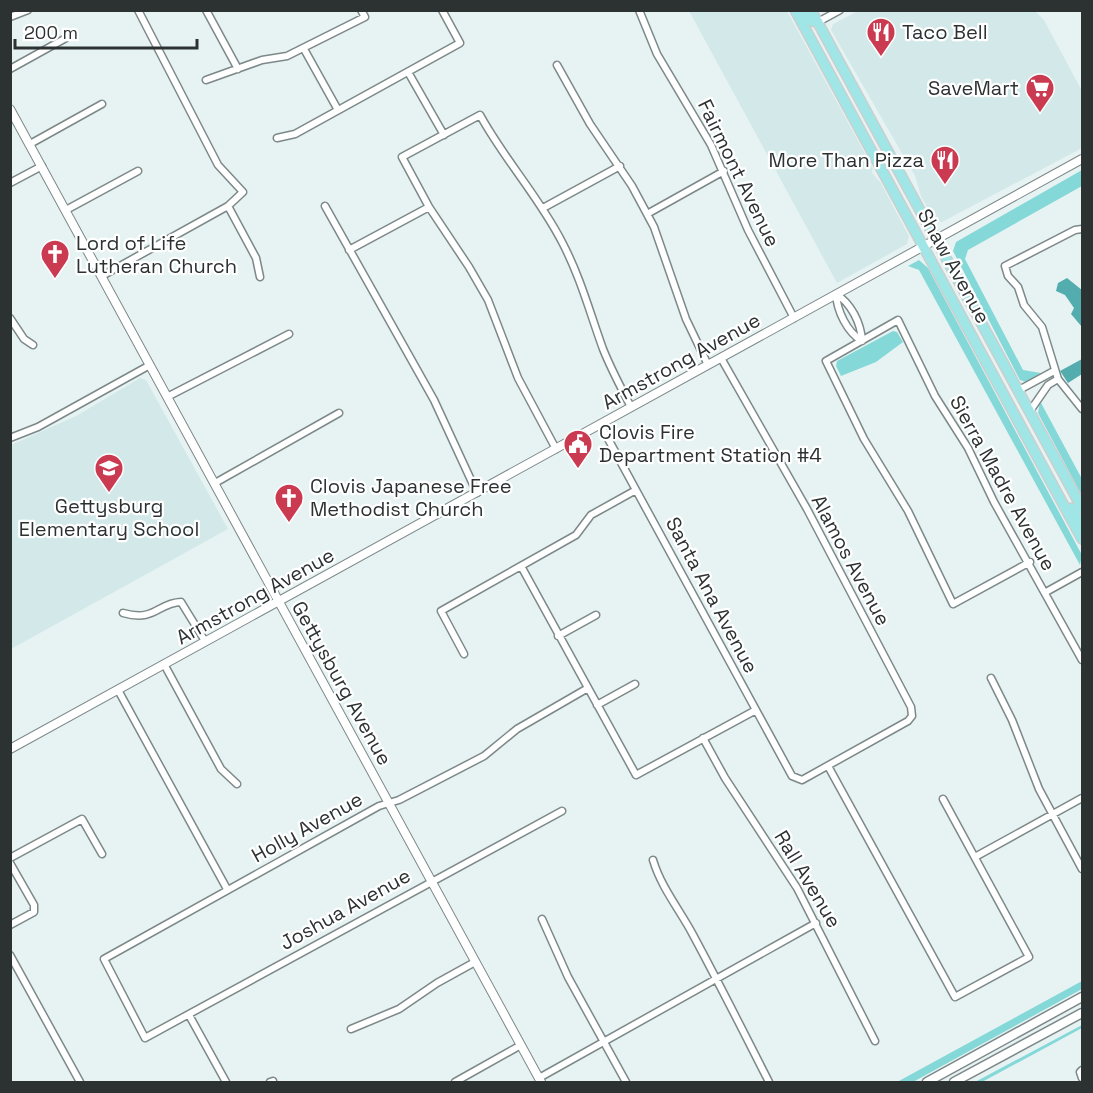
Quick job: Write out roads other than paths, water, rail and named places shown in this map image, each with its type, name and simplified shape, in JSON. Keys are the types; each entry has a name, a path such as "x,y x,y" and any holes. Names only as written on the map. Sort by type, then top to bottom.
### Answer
{"main road":[{"name":"Shaw Avenue","path":"795,10 1083,538"},
{"path":"804,10 811,21 818,22"},
{"name":"Shaw Avenue","path":"812,10 1083,508"},
{"path":"1055,488 1083,525"},
{"path":"927,1083 1083,997"},
{"path":"954,1083 1083,1012"}],"street":[{"path":"10,17 28,10"},
{"path":"102,276 228,207 243,192 218,165 138,10"},
{"path":"207,10 238,69"},
{"path":"277,138 295,134 460,43 442,10"},
{"name":"Fairmont Avenue","path":"639,10 657,54 695,115 724,171 748,230 794,318"},
{"path":"818,22 840,10"},
{"path":"206,80 304,49 363,14"},
{"path":"10,69 66,38"},
{"path":"304,49 338,110"},
{"path":"557,64 590,124 620,166 647,214 664,253 690,330 708,365"},
{"path":"408,72 444,135"},
{"path":"30,144 102,104"},
{"name":"Gettysburg Avenue","path":"10,109 540,1080"},
{"path":"556,449 518,378 488,300 470,267 429,207 402,157 480,115 499,149 543,208 574,267 603,350 631,407"},
{"name":"Armstrong Avenue","path":"10,749 1083,159"},
{"path":"10,183 42,166"},
{"path":"543,208 620,166"},
{"path":"66,210 138,171"},
{"path":"647,214 724,171"},
{"path":"325,206 434,400 477,493"},
{"path":"228,207 256,258 260,277"},
{"path":"349,250 429,207"},
{"path":"1082,229 1005,266 1008,276 1018,287 1024,305 1042,327 1058,379 1083,409"},
{"path":"836,294 847,301 861,331 862,341"},
{"path":"836,294 837,307 854,336 862,341"},
{"path":"10,318 24,339 33,345"},
{"name":"Sierra Madre Avenue","path":"862,341 898,320 936,396 958,431 994,502 1030,562 1083,660"},
{"path":"168,397 289,334"},
{"path":"862,341 826,361 864,439 908,511 953,604 1030,562"},
{"name":"Alamos Avenue","path":"721,358 807,509 911,708 912,716 908,721 828,766"},
{"path":"10,438 38,427 150,364"},
{"path":"1019,390 1054,371"},
{"path":"1030,411 1048,385 1058,379"},
{"path":"215,483 339,413"},
{"name":"Santa Ana Avenue","path":"600,424 756,710 797,780 828,766"},
{"path":"464,654 441,611 576,535 591,515 636,490"},
{"path":"520,566 636,775 756,710"},
{"path":"1046,592 1083,572"},
{"path":"123,614 138,617 151,615 174,602 181,602 205,642"},
{"path":"558,636 596,615"},
{"path":"164,664 221,769 237,784"},
{"path":"991,678 1053,815 1083,869"},
{"path":"597,705 635,684"},
{"name":"Holly Avenue","path":"145,1038 104,959 226,889 388,803 484,756 517,729 588,688"},
{"path":"118,690 226,889"},
{"name":"Rall Avenue","path":"703,738 816,923 875,1041"},
{"path":"828,766 955,998 1029,957 943,799"},
{"path":"975,857 1083,798"},
{"name":"Joshua Avenue","path":"145,1038 562,811"},
{"path":"10,925 33,912 34,905 10,860 82,819 102,854"},
{"path":"653,860 659,879 717,980 769,1083"},
{"path":"542,919 568,977 626,1083"},
{"path":"540,1080 816,923"},
{"path":"10,955 81,1083"},
{"path":"351,1029 399,1010 438,983 476,962"},
{"path":"189,1015 226,1083"},
{"path":"455,1083 521,1045"}],"place":[{"name":"Taco Bell","path":"881,58"},
{"name":"SaveMart","path":"1040,114"},
{"name":"More Than Pizza","path":"945,186"},
{"name":"Lord of Life Lutheran Church","path":"55,280"},
{"name":"Clovis Fire Department Station #4","path":"578,470"},
{"name":"Gettysburg Elementary School","path":"109,494"},
{"name":"Clovis Japanese Free Methodist Church","path":"289,524"}]}
